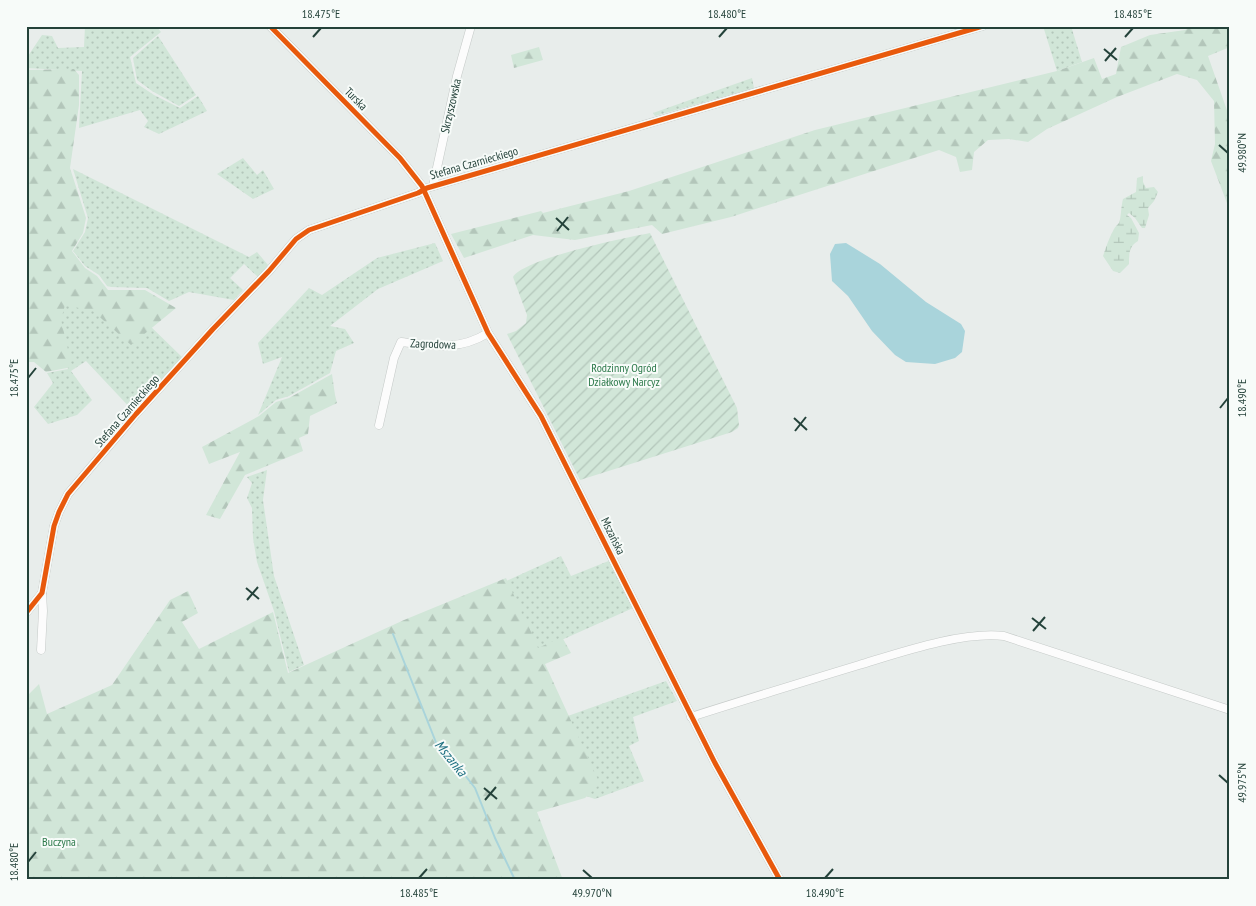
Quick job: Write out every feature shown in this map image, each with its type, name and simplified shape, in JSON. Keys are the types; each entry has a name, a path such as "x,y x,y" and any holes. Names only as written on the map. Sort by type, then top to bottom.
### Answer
{"street":[{"name":"Turska","path":"270,26 400,158 417,177 430,201"},
{"name":"Skrzyszowska","path":"433,186 457,76 471,26"},
{"name":"Stefana Czarnieckiego","path":"42,593 51,541 59,512 74,486 213,329 269,271 296,239 309,230 418,193 433,186 983,26"},
{"name":"Mszańska","path":"430,201 488,333 541,416 691,717 780,880"},
{"name":"Zagrodowa","path":"379,425 394,358 401,342 441,347 462,345 488,333"},
{"path":"26,613 42,593"},
{"path":"41,650 42,593"},
{"path":"691,717 919,648 968,637 993,635 1004,636 1230,710"}],"green space":[{"path":"85,26 156,26 161,32 130,57 136,83 154,95 180,108 198,96 207,111 159,134 144,127 148,121 140,110 79,128 82,71 26,68 26,59 42,35 52,36 58,48 84,47"},
{"path":"1043,26 1071,26 1082,62 1057,71"},
{"path":"1195,26 1230,26 1230,47 1208,56 1230,119 1230,211 1211,161 1215,144 1214,101 1197,80 1177,74 1117,97 1047,129 1028,142 1009,139 988,140 974,152 972,170 960,172 956,157 939,150 731,217 662,234 652,225 575,240 533,235 464,258 451,234 629,191 815,130 1057,71 1094,58 1102,79 1116,74 1121,47 1150,35 1185,30"},
{"path":"158,36 196,95 179,106 137,80 133,58"},
{"path":"539,47 543,60 514,68 511,55"},
{"path":"74,69 79,75 79,105 70,168 86,218 83,233 72,251 85,268 97,276 108,290 145,290 176,308 131,345 93,311 65,305 61,320 72,367 46,372 34,362 26,362 26,70"},
{"path":"752,78 754,88 655,116 653,113"},
{"path":"243,158 257,175 263,170 274,189 253,199 217,174"},
{"path":"73,169 249,257 257,252 268,265 258,277 244,264 230,278 243,290 234,300 189,292 169,301 147,288 107,286 99,275 85,266 73,251 85,232 88,218"},
{"path":"1143,176 1146,188 1154,187 1158,192 1148,208 1149,215 1145,228 1142,228 1129,213 1127,215 1131,218 1139,233 1138,241 1130,251 1129,264 1120,273 1113,271 1103,256 1114,228 1120,221 1123,199 1136,192 1137,178"},
{"name":"Rodzinny Ogród Działkowy Narcyz","path":"650,233 737,408 739,425 732,432 580,480 507,334 516,331 526,323 527,315 513,277 521,270 555,256"},
{"path":"435,243 443,261 378,289 330,326 345,329 354,343 336,351 330,373 289,396 276,400 258,415 282,357 263,364 258,343 309,288 322,295 377,258"},
{"path":"64,301 145,321 183,358 134,412 86,361 71,371 92,400 77,415 48,424 34,407 53,383 47,373 68,369 57,323"},
{"path":"332,374 337,403 310,416 308,434 299,438 303,451 245,475 220,519 206,515 240,452 209,464 202,447 259,416 276,402 289,398"},
{"path":"267,470 263,500 274,576 304,665 289,672 274,611 257,562 253,538 252,508 247,498 252,483 247,477"},
{"path":"561,556 571,576 611,560 633,608 537,651 504,582"},
{"name":"Buczyna","path":"506,578 516,600 521,606 522,619 528,625 538,648 562,637 571,653 545,664 600,784 585,798 537,812 563,880 26,880 26,697 39,684 47,714 112,685 170,600 188,591 198,613 182,622 199,649 273,612 288,673 404,620"},
{"path":"666,681 677,701 633,717 639,741 629,746 644,781 595,799 583,795 565,717"}],"water":[{"path":"846,243 880,264 926,302 961,324 965,331 962,352 955,358 935,364 906,362 895,355 872,331 848,296 832,281 830,254 835,244"}],"waterway":[{"name":"Mszanka","path":"393,634 437,745 457,765 475,788 495,838 515,880"}],"cycle path":[{"path":"270,26 400,158 422,186 488,333 541,416 715,763 780,880"},
{"path":"26,613 42,593 54,526 68,494 136,414 213,329 269,271 296,239 309,230 418,193 427,188 983,26"}]}
